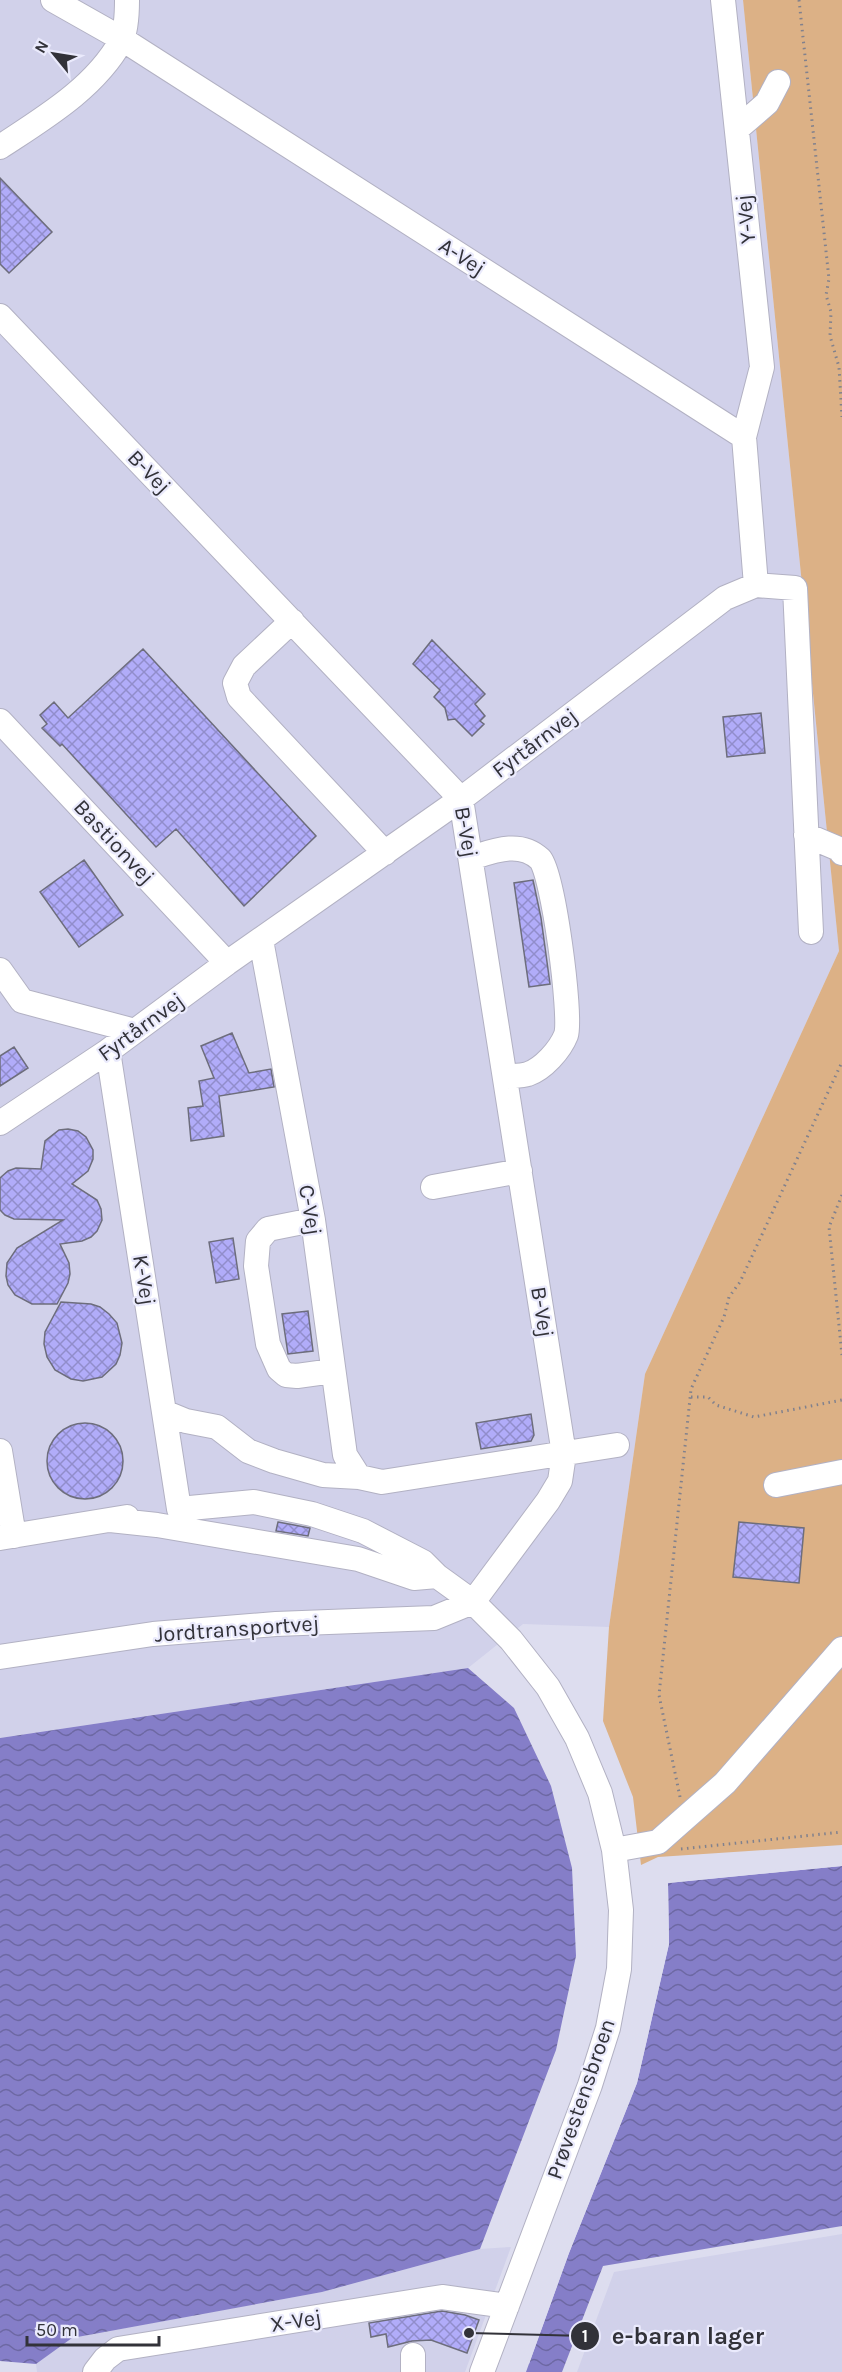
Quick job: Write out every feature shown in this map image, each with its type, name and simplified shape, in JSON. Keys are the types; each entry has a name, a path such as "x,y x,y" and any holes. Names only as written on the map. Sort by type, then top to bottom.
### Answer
{"street":[{"name":"A-Vej","path":"53,0 122,39 744,437"},
{"path":"0,147 76,93 101,67 122,39 127,0"},
{"name":"Y-Vej","path":"723,0 762,367 744,437"},
{"path":"737,129 767,103 778,82"},
{"name":"B-Vej","path":"0,316 461,799 564,1454"},
{"path":"744,437 756,585"},
{"name":"Fyrtårnvej","path":"0,1123 108,1051 228,963 461,799 725,598 756,585 795,588 811,932"},
{"path":"292,621 244,666 235,683 239,697 385,853"},
{"name":"Bastionvej","path":"0,721 228,963"},
{"path":"806,835 839,849 842,853"},
{"path":"471,858 506,848 529,853 541,860 548,875 562,957 568,1016 566,1034 552,1056 534,1070 528,1074 505,1077"},
{"name":"C-Vej","path":"261,940 313,1220 345,1455 360,1477"},
{"path":"0,970 22,1001 135,1031"},
{"name":"K-Vej","path":"108,1051 179,1509"},
{"path":"433,1187 520,1171"},
{"path":"313,1220 268,1228 258,1241 256,1266 268,1344 279,1369 286,1375 297,1376 333,1371"},
{"path":"164,1412 186,1421 217,1427 248,1451 267,1459 323,1475 360,1477 382,1482 617,1445"},
{"path":"0,1451 7,1537 202,1505 254,1502 312,1514 363,1531 423,1562 437,1576 473,1602 548,1501 560,1481 564,1454"},
{"path":"776,1485 842,1472"},
{"path":"110,1520 157,1525 358,1559 414,1578 437,1576"},
{"name":"Jordtransportvej","path":"0,1657 153,1634 276,1624 434,1618 473,1602"},
{"name":"Prøvestensbroen","path":"473,1602 511,1640 548,1687 577,1738 600,1793 614,1850 621,1910 619,1969 608,2028 590,2085 482,2372"},
{"path":"614,1850 658,1842 684,1820 725,1783 842,1649"},
{"name":"X-Vej","path":"95,2372 105,2359 118,2349 442,2297 507,2306"}],"path":[{"path":"799,0 829,279 826,295 831,312 830,336 838,367 842,417"},
{"path":"684,1820 659,1695 692,1389 724,1317 729,1297 740,1282 842,1062"},
{"path":"842,1195 829,1227 842,1355"},
{"path":"691,1397 708,1397 716,1405 754,1417 842,1400"},
{"path":"674,1851 842,1832"}],"shaded area":[{"path":"0,0 743,0 839,951 645,1374 609,1627 523,1624 468,1668 0,1738"},
{"path":"743,0 842,0 842,1845 658,1857 641,1865 633,1797 603,1721 609,1627 645,1374 839,951"},
{"path":"842,2234 842,2372 577,2372 614,2272"},
{"path":"511,2247 465,2372 37,2372 36,2364 71,2338 322,2292 480,2249"}],"water":[{"path":"468,1668 514,1708 551,1786 572,1868 576,1956 556,2050 480,2249 322,2292 72,2338 36,2364 0,2361 0,1738"},
{"path":"842,1866 842,2226 603,2266 562,2372 526,2372 569,2253 637,2083 669,1944 668,1883"}],"pier":[{"path":"842,1863 842,1866 668,1883 669,1944 637,2083 569,2253 529,2364 526,2363 634,2082 666,1943 665,1881"}],"building":[{"path":"0,178 52,232 9,273 0,264"},
{"path":"432,640 485,694 475,704 485,716 480,721 484,724 472,736 455,719 448,720 445,708 434,697 440,690 413,664"},
{"path":"143,649 316,836 244,906 176,829 156,847 62,744 60,746 42,728 47,724 40,715 54,702 68,718"},
{"path":"761,713 765,753 727,757 723,717"},
{"path":"84,860 123,915 79,947 40,892"},
{"path":"533,880 550,984 529,987 514,883"},
{"path":"232,1033 249,1073 271,1069 274,1087 219,1096 224,1136 191,1141 188,1108 203,1106 199,1081 214,1078 201,1046"},
{"path":"14,1047 28,1068 0,1086 0,1056"},
{"path":"59,1130 78,1131 86,1137 93,1150 93,1159 88,1171 72,1184 97,1200 102,1220 91,1237 82,1241 60,1244 69,1263 70,1274 57,1304 32,1304 15,1295 8,1285 7,1263 17,1248 63,1220 14,1219 5,1215 0,1210 0,1178 16,1168 41,1169 45,1141"},
{"path":"233,1238 239,1279 216,1283 209,1242"},
{"path":"61,1302 91,1304 100,1307 117,1323 122,1343 120,1355 116,1364 102,1377 83,1381 71,1379 55,1370 47,1357 44,1344 45,1332"},
{"path":"308,1311 313,1351 288,1354 282,1314"},
{"path":"531,1414 534,1435 531,1441 481,1449 476,1423"},
{"path":"78,1423 92,1423 106,1429 117,1440 123,1454 120,1476 112,1488 92,1499 78,1499 64,1493 53,1482 47,1468 47,1454 53,1440 64,1429"},
{"path":"278,1522 310,1528 308,1536 276,1531"},
{"path":"739,1522 804,1528 799,1583 733,1577"},
{"path":"442,2311 479,2320 467,2353 431,2340 412,2341 388,2347 386,2334 371,2337 369,2323"}],"place":[{"name":"e-baran lager","path":"469,2333"}]}
